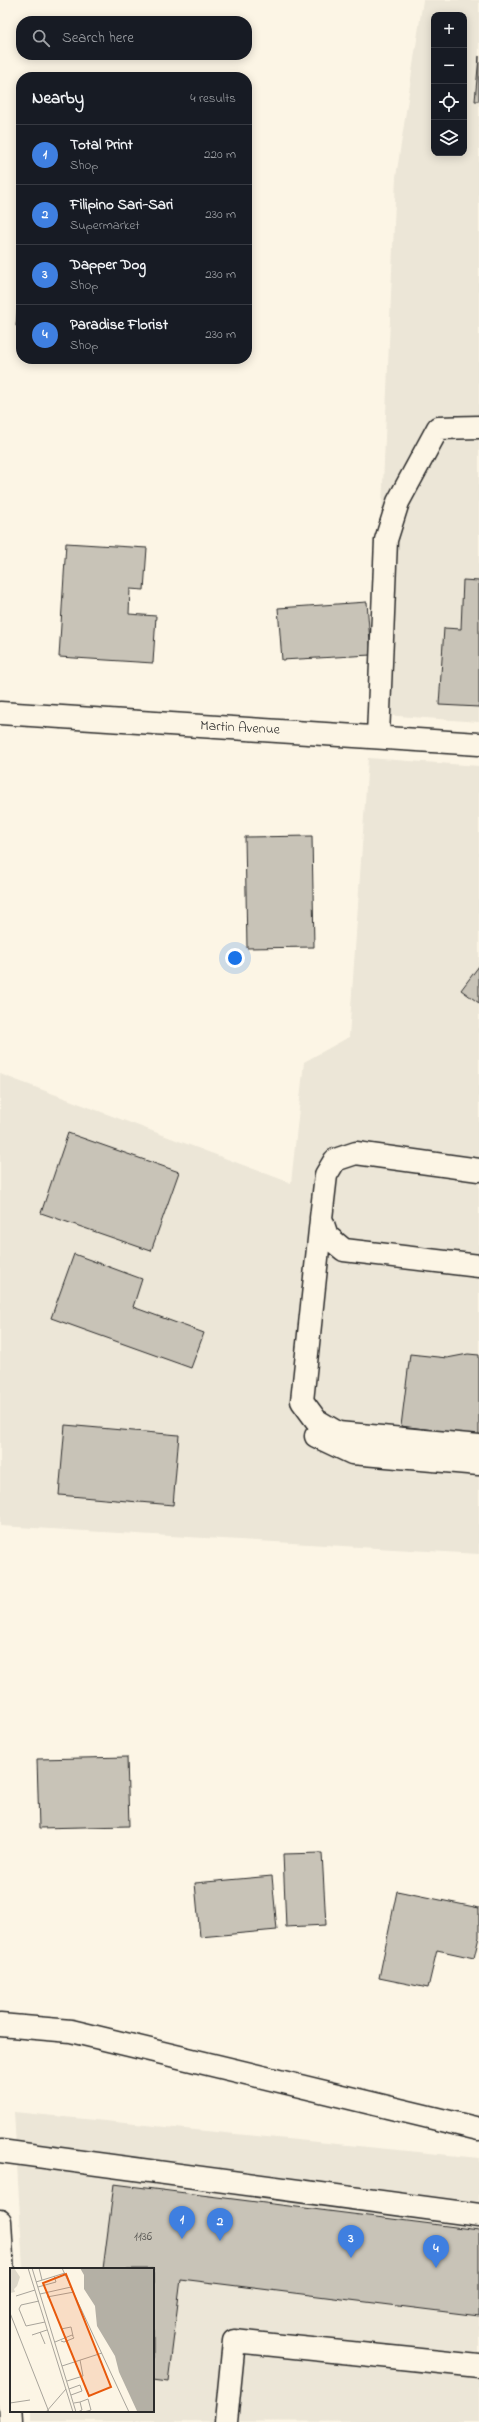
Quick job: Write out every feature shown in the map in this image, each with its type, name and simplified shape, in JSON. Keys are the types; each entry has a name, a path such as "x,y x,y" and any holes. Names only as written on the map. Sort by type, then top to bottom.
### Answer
{"street":[{"path":"378,736 386,540 398,502 438,428 479,427"},
{"name":"Martin Avenue","path":"0,713 378,736 479,744"},
{"path":"479,1170 356,1153 336,1160 326,1175 302,1401 313,1435 352,1453 479,1464"},
{"path":"321,1218 326,1236 344,1250 479,1266"},
{"path":"302,1401 316,1420 338,1433 479,1446"},
{"path":"0,2026 71,2031 479,2129"},
{"path":"0,2151 479,2215"},
{"path":"0,2221 10,2388"},
{"path":"226,2422 234,2341 479,2366"},
{"path":"11,2412 12,2422"}],"shaded area":[{"path":"423,0 479,0 479,722 371,714 379,580 396,177"},
{"path":"368,758 479,766 479,1554 0,1526 0,1074 291,1183 304,1062 349,1037"},
{"path":"14,2112 479,2158 479,2422 31,2421 31,2412 154,2412 154,2268 23,2268"}],"building":[{"path":"479,56 479,101 475,101"},
{"path":"66,543 147,548 144,590 130,589 129,614 156,616 153,663 59,657"},
{"path":"463,580 479,581 479,707 439,705 444,628 461,629"},
{"path":"367,602 371,655 282,660 278,608"},
{"path":"312,836 314,947 247,948 245,837"},
{"path":"479,966 479,1003 461,990"},
{"path":"68,1133 179,1172 151,1251 41,1213"},
{"path":"74,1254 142,1279 133,1307 204,1333 191,1368 51,1318"},
{"path":"410,1354 447,1358 468,1354 479,1355 479,1436 401,1426"},
{"path":"65,1425 179,1435 173,1505 59,1495"},
{"path":"127,1757 129,1826 39,1828 37,1759"},
{"path":"322,1853 326,1925 286,1927 283,1854"},
{"path":"272,1876 277,1930 200,1937 195,1883"},
{"path":"397,1891 479,1908 479,1937 474,1958 437,1950 428,1988 379,1978"},
{"path":"114,2184 479,2230 479,2316 181,2279 168,2382 154,2380 154,2268 103,2268"}],"place":[{"name":"Total Print","path":"182,2239"},
{"name":"Filipino Sari-Sari","path":"220,2241"},
{"name":"Dapper Dog","path":"351,2258"},
{"name":"Paradise Florist","path":"436,2268"}]}
